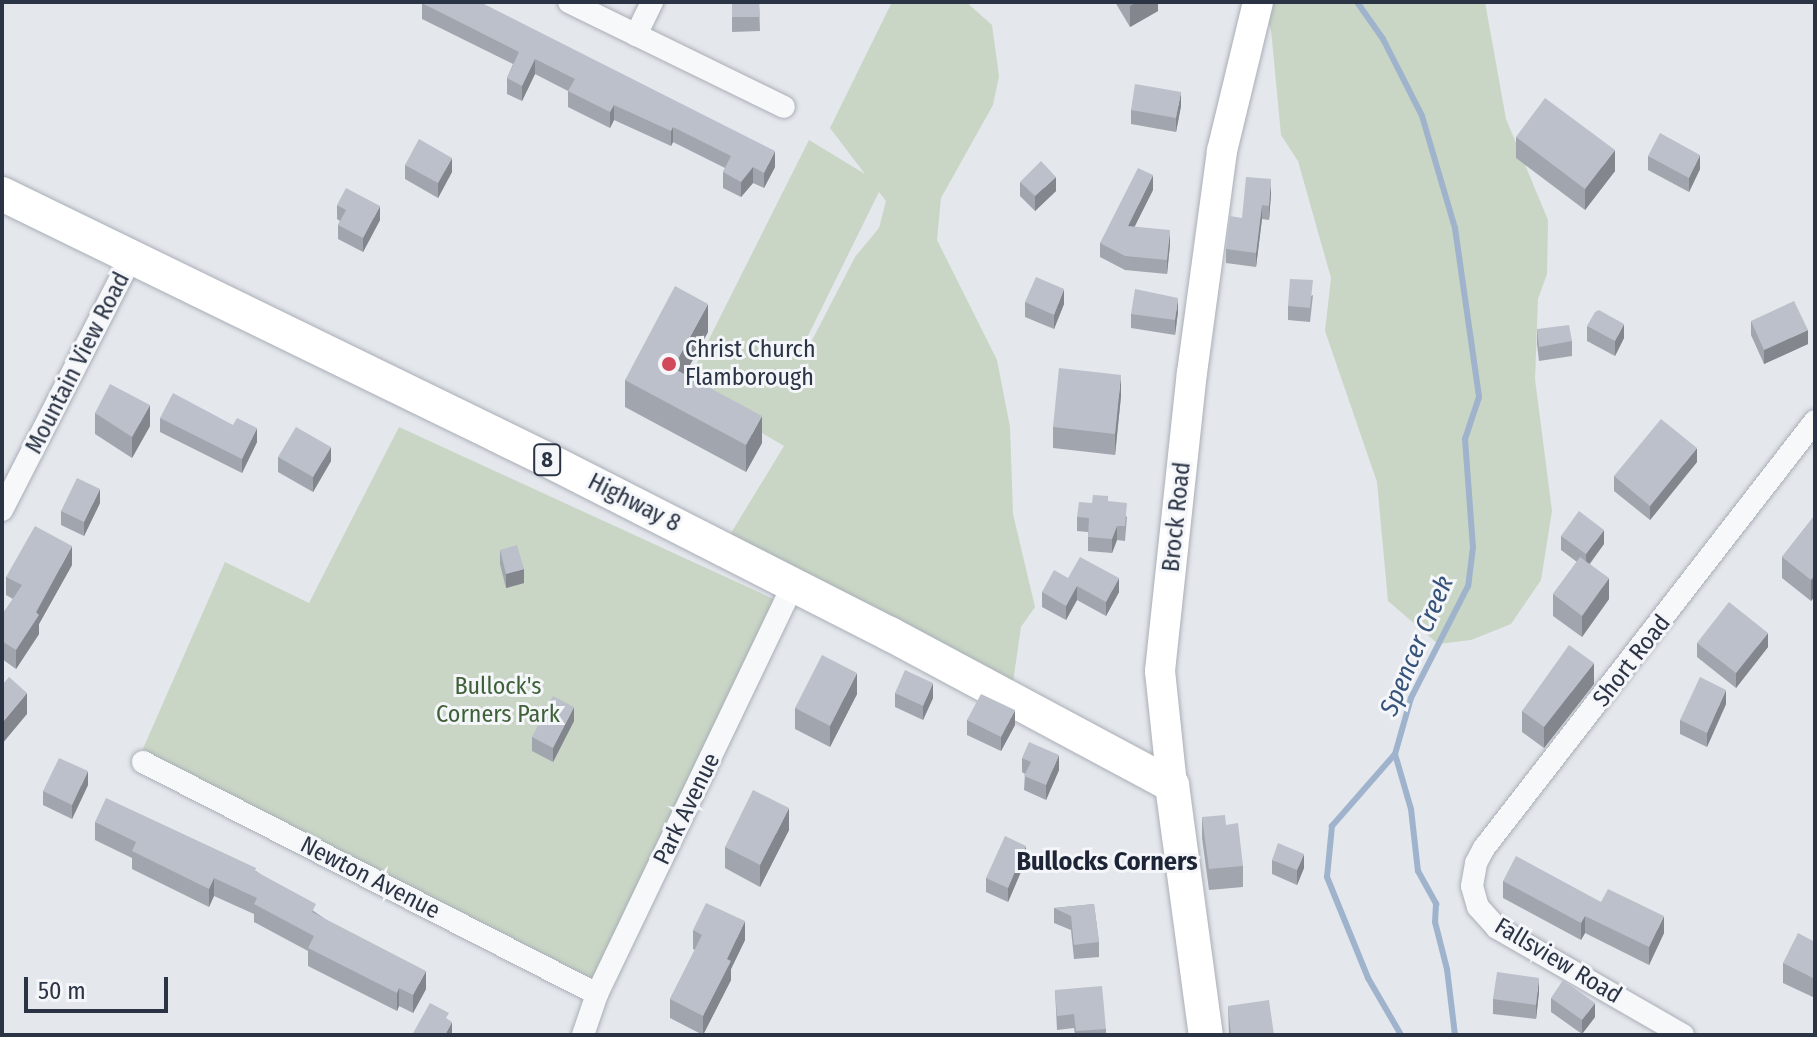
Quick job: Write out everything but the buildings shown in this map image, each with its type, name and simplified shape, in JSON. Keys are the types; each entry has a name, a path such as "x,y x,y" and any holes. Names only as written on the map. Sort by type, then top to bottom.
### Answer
{"main road":[{"name":"Brock Road","path":"1206,1035 1160,671 1192,373 1222,151 1257,3"},
{"name":"Highway 8","path":"2,194 546,459 793,584 1172,785"}],"street":[{"path":"569,2 784,107"},
{"path":"636,35 652,2"},
{"name":"Mountain View Road","path":"2,510 131,258"},
{"name":"Short Road","path":"1478,907 1472,886 1476,863 1484,848 1815,421"},
{"name":"Park Avenue","path":"583,1035 597,994 793,584"},
{"name":"Newton Avenue","path":"143,762 597,994"},
{"name":"Fallsview Road","path":"1478,907 1497,928 1683,1035"}],"green space":[{"path":"892,2 966,2 992,25 999,76 993,105 941,198 937,240 997,360 1010,427 1013,514 1035,607 1021,627 1013,682 728,538 784,446 685,387 809,140 865,174 830,128","holes":["879,192 886,201 879,228 855,257 806,352 802,348"]},
{"path":"1262,2 1485,2 1506,119 1548,220 1547,274 1538,299 1535,379 1552,511 1541,580 1511,624 1471,640 1438,644 1388,601 1377,482 1325,331 1331,278 1298,161 1281,135 1271,30"},
{"name":"Bullock's Corners Park","path":"399,427 778,601 594,982 142,751 225,562 309,603"}],"waterway":[{"name":"Spencer Creek","path":"1357,2 1383,39 1422,116 1455,228 1479,397 1465,439 1473,547 1468,586 1411,698 1395,754 1411,809 1418,871 1436,904 1435,922 1447,969 1455,1035"},
{"path":"1395,754 1332,826 1327,877 1368,978 1401,1035"}],"place":[{"name":"Christ Church Flamborough","path":"669,364"}],"district":[{"name":"Bullocks Corners","path":"1107,862"}]}
